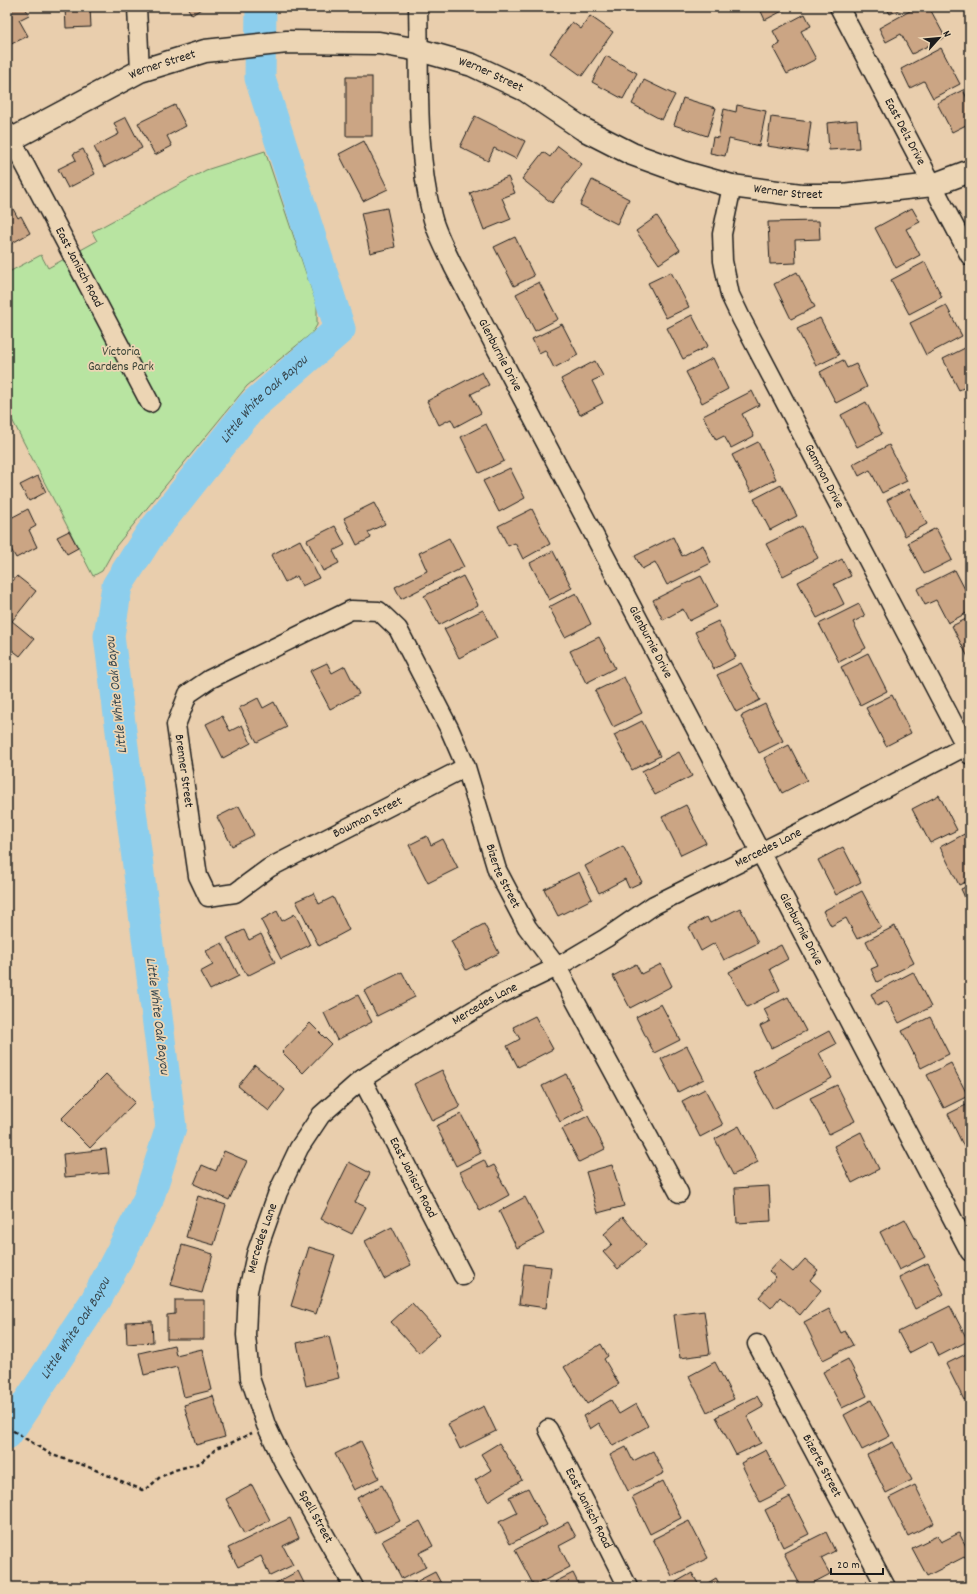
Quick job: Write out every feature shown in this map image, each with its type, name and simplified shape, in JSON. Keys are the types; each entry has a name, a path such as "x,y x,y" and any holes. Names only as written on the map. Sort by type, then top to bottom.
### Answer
{"street":[{"path":"137,7 140,71"},
{"name":"Glenburnie Drive","path":"418,7 420,119 424,177 433,218 453,266 970,1252"},
{"name":"East Delz Drive","path":"839,7 970,256"},
{"name":"Werner Street","path":"8,138 140,71 205,51 287,42 379,43 419,50 472,65 525,90 583,129 632,154 682,172 732,186 801,195 842,195 933,185 970,171"},
{"name":"East Janisch Road","path":"8,138 150,402"},
{"name":"Gammon Drive","path":"732,186 722,234 724,261 730,295 968,748"},
{"name":"Bizerte Street","path":"315,628 351,610 379,611 398,629 449,728 466,767 497,870 528,927 557,967 679,1193"},
{"name":"Brenner Street","path":"269,868 235,893 208,897 198,876 176,725 188,694 210,679 315,628"},
{"name":"Mercedes Lane","path":"271,1434 250,1378 246,1335 248,1291 256,1254 278,1192 299,1148 322,1115 362,1079 497,996 557,967 606,938 654,905 968,748"},
{"name":"Bowman Street","path":"269,868 466,767"},
{"name":"East Janisch Road","path":"362,1079 463,1276"},
{"name":"Bizerte Street","path":"757,1344 886,1587"},
{"name":"East Janisch Road","path":"548,1429 628,1587"},
{"name":"Spell Street","path":"271,1434 354,1587"}],"path":[{"path":"7,1427 24,1439 52,1455 86,1466 142,1490 149,1488 160,1477 175,1470 200,1463 218,1447 271,1434"}],"green space":[{"name":"Victoria Gardens Park","path":"265,151 317,306 317,325 312,333 247,386 116,546 102,571 93,576 7,410 7,273 41,255 48,268 97,241 92,232 206,170"}],"building":[{"path":"7,7 25,7 29,15 19,20 28,36 7,46"},
{"path":"65,7 90,7 91,27 66,28"},
{"path":"187,7 204,7 192,15"},
{"path":"759,7 790,7 765,20"},
{"path":"886,7 904,7 890,14"},
{"path":"917,7 929,7 945,37 912,54 901,34 886,42 879,28"},
{"path":"805,14 811,26 801,31 816,59 787,74 773,48 780,44 773,31"},
{"path":"590,16 613,32 582,76 550,53 572,22 581,29"},
{"path":"941,48 960,84 933,98 924,81 910,88 901,69"},
{"path":"606,56 637,73 623,99 592,82"},
{"path":"346,77 372,77 372,136 346,136"},
{"path":"644,80 675,95 662,120 632,104"},
{"path":"963,90 970,104 970,123 952,132 937,103"},
{"path":"683,98 716,108 707,136 674,125"},
{"path":"175,105 186,126 167,136 172,146 155,155 138,123"},
{"path":"737,105 766,111 759,146 729,139 725,156 710,153 713,137 718,138 724,109 736,112"},
{"path":"475,116 525,141 516,159 494,148 488,161 460,147"},
{"path":"126,117 142,148 104,167 94,147 119,134 114,123"},
{"path":"771,117 811,122 807,152 767,146"},
{"path":"857,120 859,148 829,150 827,123"},
{"path":"364,141 388,189 363,201 339,154"},
{"path":"558,146 582,164 552,203 522,179 543,152 550,157"},
{"path":"83,149 95,174 68,188 58,169 76,160 73,154"},
{"path":"508,177 515,193 502,198 511,219 484,230 470,193"},
{"path":"592,180 629,199 617,224 580,205"},
{"path":"7,198 18,218 21,216 30,233 7,246"},
{"path":"387,208 395,247 370,253 361,213"},
{"path":"912,208 920,222 906,229 920,255 896,268 875,228"},
{"path":"657,216 680,250 659,264 636,231"},
{"path":"819,221 820,239 795,240 796,263 770,264 768,222"},
{"path":"515,237 534,276 514,286 494,247"},
{"path":"925,262 942,297 909,314 891,280"},
{"path":"671,272 689,307 666,318 648,283"},
{"path":"797,272 815,307 791,319 774,284"},
{"path":"539,282 558,319 535,331 516,294"},
{"path":"946,305 962,336 926,355 910,323"},
{"path":"692,315 708,346 683,359 667,328"},
{"path":"820,318 839,355 816,366 797,329"},
{"path":"562,324 578,355 554,368 545,350 539,353 532,339"},
{"path":"969,346 970,385 959,390 943,359"},
{"path":"713,358 728,389 702,403 686,372"},
{"path":"843,360 847,368 856,364 867,387 836,403 820,372"},
{"path":"595,361 603,376 592,381 603,403 580,415 561,379"},
{"path":"482,372 489,385 471,394 481,413 455,427 451,419 439,425 427,401"},
{"path":"752,391 759,405 742,414 754,436 731,448 724,436 716,440 703,416"},
{"path":"866,402 882,434 857,447 841,415"},
{"path":"486,424 504,461 479,473 461,437"},
{"path":"758,442 776,479 751,492 732,455"},
{"path":"889,445 907,481 882,493 870,470 859,476 853,464"},
{"path":"510,468 525,498 499,512 483,481"},
{"path":"38,476 46,492 29,501 20,485"},
{"path":"781,485 797,516 770,530 754,499"},
{"path":"909,489 927,524 905,536 887,500"},
{"path":"374,503 385,524 368,532 371,538 357,545 344,518"},
{"path":"28,509 36,526 29,530 37,547 16,558 7,542 7,520"},
{"path":"532,509 550,544 523,559 515,543 508,546 498,526"},
{"path":"335,526 345,545 333,551 339,563 323,571 307,540"},
{"path":"802,526 818,558 783,576 766,544"},
{"path":"936,528 952,560 924,574 908,543"},
{"path":"69,531 78,548 67,554 57,537"},
{"path":"673,537 682,556 703,545 711,563 667,585 655,562 642,569 635,556"},
{"path":"449,538 464,567 401,599 395,587 427,571 419,553"},
{"path":"300,540 319,578 302,586 297,576 285,582 271,555"},
{"path":"553,551 572,588 549,600 530,563"},
{"path":"842,559 851,576 834,584 844,604 817,618 798,582"},
{"path":"955,570 970,599 970,611 948,623 936,600 925,605 917,589"},
{"path":"17,576 36,591 12,621 34,639 20,656 7,646 7,588"},
{"path":"463,576 478,605 439,625 424,596"},
{"path":"701,576 717,607 689,621 683,609 663,620 653,600"},
{"path":"576,593 591,624 565,637 549,607"},
{"path":"859,604 865,616 853,622 866,648 839,662 819,624"},
{"path":"483,610 497,638 459,658 444,629"},
{"path":"970,617 970,661 952,626"},
{"path":"718,621 736,657 714,669 695,632"},
{"path":"599,637 615,668 586,683 570,651"},
{"path":"868,653 887,691 860,705 841,667"},
{"path":"327,663 332,673 345,666 359,694 330,709 310,671"},
{"path":"741,663 760,700 736,712 717,675"},
{"path":"624,677 642,713 613,727 595,691"},
{"path":"892,695 911,733 886,746 866,708"},
{"path":"258,698 263,708 274,702 287,727 257,742 239,708"},
{"path":"765,704 783,741 759,753 741,716"},
{"path":"222,716 230,731 242,725 251,743 223,758 206,724"},
{"path":"642,721 660,756 632,770 614,735"},
{"path":"789,745 807,780 782,793 764,758"},
{"path":"679,752 692,776 655,795 642,771"},
{"path":"939,795 957,830 930,843 912,809"},
{"path":"686,805 706,843 681,855 662,817"},
{"path":"239,806 254,835 232,846 217,817"},
{"path":"970,831 970,880 959,885 940,847"},
{"path":"427,836 431,845 443,839 458,868 428,883 409,845"},
{"path":"623,846 642,882 629,888 625,879 599,893 585,866"},
{"path":"843,847 861,882 836,895 818,860"},
{"path":"579,872 592,899 558,916 544,889"},
{"path":"970,885 970,908 961,889"},
{"path":"862,891 881,927 857,939 846,918 831,926 823,911"},
{"path":"314,893 319,904 333,897 349,930 319,946 296,901"},
{"path":"740,908 758,943 724,960 715,943 701,951 689,927 707,917 710,923"},
{"path":"277,911 282,921 295,914 310,945 281,959 261,920"},
{"path":"484,924 499,953 466,970 451,941"},
{"path":"895,926 914,963 877,982 871,969 878,966 866,941"},
{"path":"244,930 249,940 261,934 275,962 247,976 227,938"},
{"path":"222,943 239,976 210,990 200,972 213,965 206,951"},
{"path":"781,945 788,959 770,969 780,990 747,1007 729,972"},
{"path":"636,964 641,974 661,964 672,986 630,1008 613,976"},
{"path":"402,972 415,997 377,1016 364,991"},
{"path":"913,972 931,1007 899,1023 887,1001 877,1006 871,994"},
{"path":"358,995 372,1022 337,1040 324,1013"},
{"path":"788,997 806,1031 771,1048 760,1026 770,1021 764,1009"},
{"path":"661,1004 680,1040 654,1053 636,1017"},
{"path":"535,1016 553,1049 518,1067 507,1046 520,1039 513,1027"},
{"path":"930,1017 949,1054 921,1068 902,1031"},
{"path":"310,1023 331,1044 303,1073 282,1052"},
{"path":"829,1031 836,1044 819,1053 832,1078 773,1109 753,1072"},
{"path":"687,1046 704,1079 678,1092 661,1059"},
{"path":"951,1063 968,1096 944,1108 927,1075"},
{"path":"255,1065 285,1090 269,1111 238,1086"},
{"path":"442,1070 460,1107 432,1121 414,1084"},
{"path":"106,1074 135,1102 90,1148 61,1119"},
{"path":"566,1074 584,1109 560,1122 542,1086"},
{"path":"837,1085 855,1121 829,1134 810,1098"},
{"path":"705,1089 723,1125 700,1137 682,1101"},
{"path":"970,1103 970,1144 964,1147 948,1114"},
{"path":"461,1114 481,1153 456,1166 436,1126"},
{"path":"588,1116 605,1149 579,1162 562,1129"},
{"path":"739,1126 758,1162 733,1175 715,1139"},
{"path":"861,1132 879,1169 852,1183 834,1146"},
{"path":"106,1149 109,1173 65,1177 63,1154"},
{"path":"224,1151 247,1161 229,1200 194,1184 202,1165 216,1171"},
{"path":"484,1160 488,1168 494,1165 509,1195 480,1211 460,1172"},
{"path":"349,1162 370,1173 355,1202 366,1207 352,1234 321,1219"},
{"path":"612,1165 624,1206 598,1213 586,1172"},
{"path":"769,1186 771,1221 737,1223 735,1188"},
{"path":"198,1196 226,1205 214,1245 186,1237"},
{"path":"525,1197 544,1234 517,1248 499,1211"},
{"path":"623,1217 646,1245 618,1269 603,1252 612,1244 604,1234"},
{"path":"905,1219 925,1257 899,1270 880,1232"},
{"path":"392,1227 411,1265 384,1279 365,1241"},
{"path":"182,1245 213,1254 202,1293 171,1285"},
{"path":"309,1247 335,1255 316,1314 291,1306"},
{"path":"805,1259 818,1270 810,1280 821,1290 800,1315 780,1297 771,1308 759,1297 776,1277 769,1271 779,1260 793,1272"},
{"path":"928,1263 944,1294 915,1309 899,1277"},
{"path":"524,1264 551,1267 546,1308 519,1304"},
{"path":"175,1300 204,1300 204,1339 167,1339 167,1315 175,1314"},
{"path":"412,1303 440,1334 419,1353 391,1322"},
{"path":"950,1306 968,1341 939,1356 932,1341 909,1353 898,1332"},
{"path":"829,1309 841,1333 845,1331 853,1345 823,1360 804,1322"},
{"path":"704,1311 710,1354 680,1358 674,1315"},
{"path":"152,1321 153,1342 127,1344 126,1322"},
{"path":"329,1336 339,1378 306,1386 297,1343"},
{"path":"601,1344 608,1356 604,1359 619,1384 587,1404 564,1367"},
{"path":"174,1345 176,1355 202,1349 212,1390 184,1397 177,1367 144,1375 139,1353"},
{"path":"966,1354 970,1361 970,1397 964,1400 946,1364"},
{"path":"848,1359 867,1396 842,1408 823,1372"},
{"path":"715,1362 734,1399 707,1412 689,1376"},
{"path":"213,1396 225,1437 196,1445 184,1405"},
{"path":"757,1396 763,1407 747,1416 761,1443 736,1455 716,1417"},
{"path":"611,1400 619,1414 636,1404 648,1426 613,1446 599,1423 590,1429 583,1416"},
{"path":"871,1400 890,1436 862,1450 844,1415"},
{"path":"484,1406 496,1431 460,1449 448,1424"},
{"path":"361,1441 379,1478 354,1490 335,1454"},
{"path":"893,1442 912,1480 886,1493 867,1455"},
{"path":"499,1443 522,1480 488,1501 475,1480 491,1470 481,1454"},
{"path":"626,1447 633,1461 653,1451 664,1473 628,1491 610,1455"},
{"path":"766,1450 786,1489 760,1502 741,1463"},
{"path":"663,1481 681,1518 650,1534 632,1497"},
{"path":"252,1485 270,1520 244,1534 226,1499"},
{"path":"382,1485 400,1521 375,1533 357,1498"},
{"path":"915,1485 934,1523 908,1536 889,1498"},
{"path":"528,1488 547,1525 510,1544 499,1522 517,1513 509,1497"},
{"path":"790,1497 809,1534 783,1547 765,1510"},
{"path":"290,1518 299,1538 283,1546 293,1565 270,1576 261,1556 238,1567 228,1548"},
{"path":"420,1521 433,1546 419,1553 426,1567 402,1579 382,1541"},
{"path":"689,1521 708,1558 672,1576 653,1539"},
{"path":"568,1522 576,1537 559,1546 570,1567 534,1586 515,1550"},
{"path":"826,1532 835,1551 821,1558 830,1574 805,1587 801,1587 784,1553"},
{"path":"959,1533 970,1554 927,1576 912,1548 937,1536 941,1542"},
{"path":"298,1571 306,1587 276,1587 274,1584"},
{"path":"435,1572 443,1587 406,1587"},
{"path":"573,1573 580,1587 558,1587 555,1582"},
{"path":"692,1573 700,1587 678,1587 676,1582"},
{"path":"716,1578 721,1587 701,1587"}],"waterway":[{"name":"Little White Oak Bayou","path":"7,1434 96,1300 148,1200 171,1127 109,636 117,586 149,536 252,406 340,329 260,78 261,7"}]}
